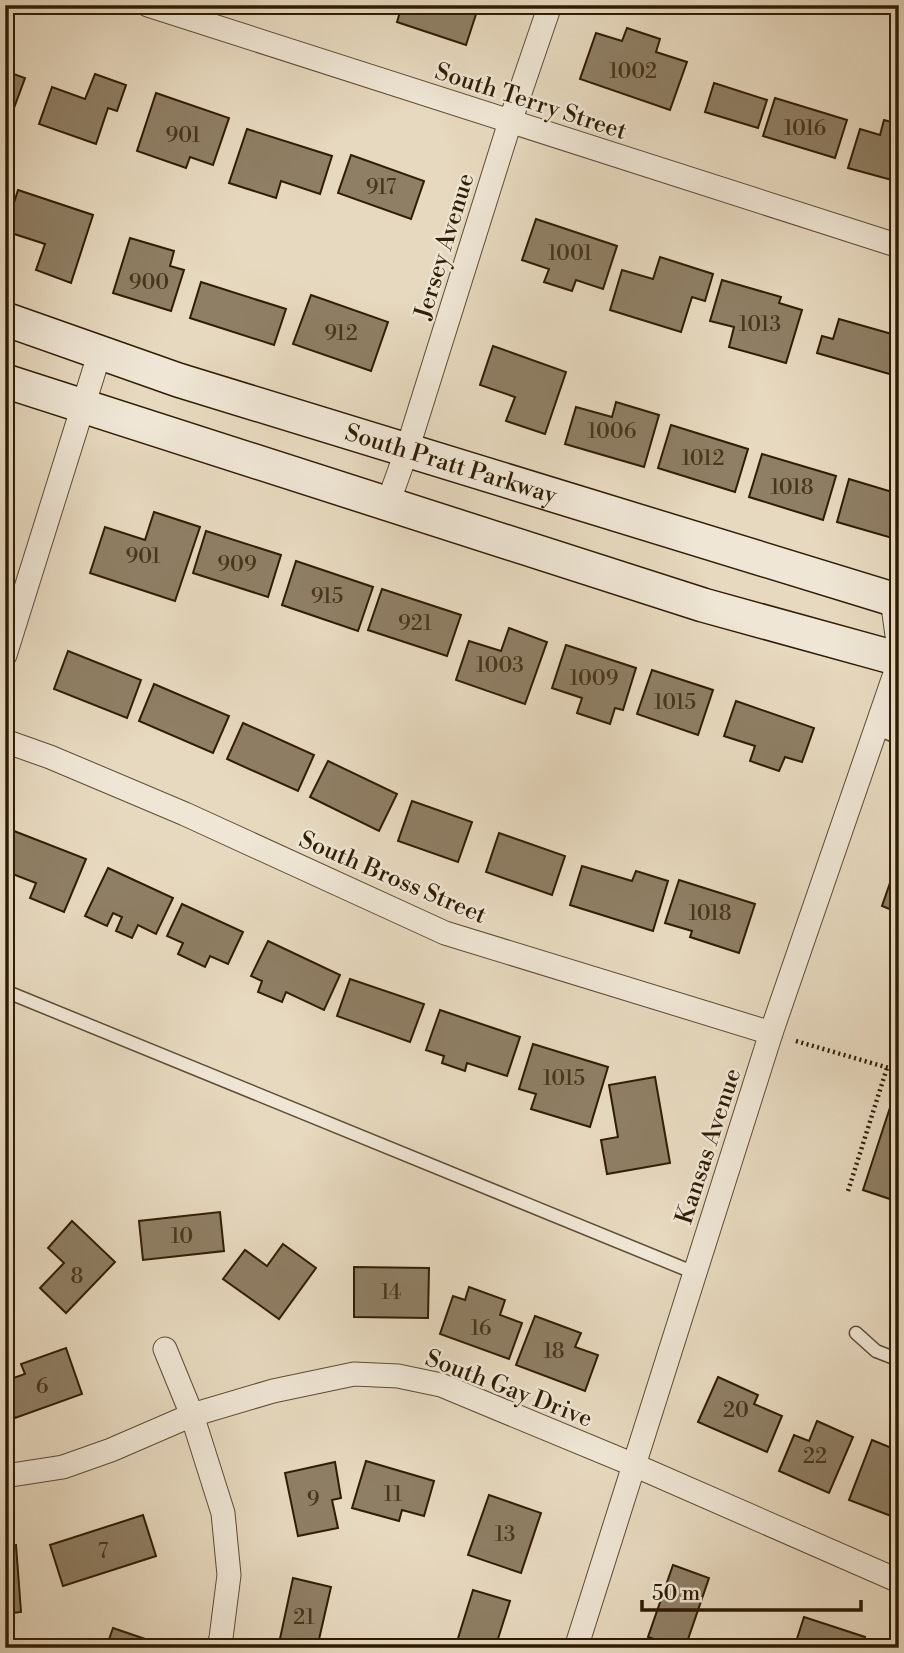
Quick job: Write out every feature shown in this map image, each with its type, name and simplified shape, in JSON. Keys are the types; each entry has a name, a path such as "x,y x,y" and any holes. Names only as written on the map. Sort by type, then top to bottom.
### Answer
{"street":[{"name":"South Terry Street","path":"148,5 899,246"},
{"name":"Jersey Avenue","path":"388,503 550,5"},
{"name":"South Pratt Parkway","path":"5,319 178,380 895,600"},
{"path":"5,655 100,352"},
{"path":"5,381 703,605 899,660"},
{"path":"895,600 899,650"},
{"name":"Kansas Avenue","path":"576,1648 771,1033 899,660"},
{"name":"South Bross Street","path":"5,741 185,814 445,933 771,1033"},
{"path":"164,1349 192,1415 223,1513 229,1575 218,1648"},
{"name":"South Gay Drive","path":"5,1476 63,1467 111,1450 192,1415 273,1391 354,1374 398,1376 441,1385 634,1465 899,1581"}],"lane":[{"path":"877,728 899,738"},
{"path":"5,991 695,1273"},
{"path":"856,1333 876,1351 899,1360"}],"path":[{"path":"771,1033 899,1071"},
{"path":"848,1191 887,1068"}],"building":[{"path":"402,5 479,5 466,45 397,22"},
{"path":"627,28 660,39 656,52 687,62 670,110 580,79 596,33 622,41"},
{"path":"5,71 25,78 11,116 5,114"},
{"path":"95,74 126,85 117,111 108,108 96,144 39,124 52,87 85,99"},
{"path":"714,83 767,100 758,128 705,112"},
{"path":"156,93 229,118 213,165 190,157 186,168 137,151"},
{"path":"775,98 847,120 835,158 763,136"},
{"path":"884,120 899,124 899,182 848,168 860,129 880,135"},
{"path":"247,129 332,156 320,194 281,181 276,198 229,183"},
{"path":"351,155 424,181 411,219 338,193"},
{"path":"18,190 93,215 71,283 36,270 45,244 5,231"},
{"path":"536,219 617,246 603,289 576,280 572,291 544,282 549,269 522,260"},
{"path":"130,238 174,251 170,266 184,270 171,311 113,293"},
{"path":"660,257 713,274 705,301 692,297 681,332 610,310 622,270 653,279"},
{"path":"722,280 781,297 779,303 802,310 786,363 729,347 734,327 710,321"},
{"path":"201,282 286,309 274,345 190,318"},
{"path":"311,295 388,322 371,371 293,344"},
{"path":"839,319 899,336 899,356 893,375 817,353 822,336 833,339"},
{"path":"493,346 566,372 545,434 506,421 515,397 480,385"},
{"path":"616,402 659,415 644,467 565,444 576,407 612,417"},
{"path":"671,425 748,449 735,492 658,468"},
{"path":"762,454 836,476 823,520 749,497"},
{"path":"849,479 899,494 899,540 837,522"},
{"path":"154,512 200,527 175,601 90,573 105,527 145,540"},
{"path":"206,531 281,555 268,597 193,573"},
{"path":"296,561 373,587 358,631 282,605"},
{"path":"382,589 461,615 447,656 368,630"},
{"path":"509,628 547,642 525,704 456,680 469,641 501,651"},
{"path":"566,645 636,668 623,710 615,708 610,724 577,713 582,698 552,688"},
{"path":"68,651 141,680 127,718 54,689"},
{"path":"652,670 713,690 698,735 637,714"},
{"path":"154,684 229,716 213,753 139,721"},
{"path":"736,701 814,728 802,762 785,757 779,771 750,761 755,746 724,736"},
{"path":"243,723 314,755 298,791 227,759"},
{"path":"328,761 397,794 379,831 310,797"},
{"path":"412,801 472,822 458,862 398,841"},
{"path":"14,831 86,859 64,912 30,898 36,883 5,871 5,852"},
{"path":"499,833 565,856 552,895 486,872"},
{"path":"899,857 899,913 882,906"},
{"path":"582,866 632,881 636,871 668,881 653,931 570,905"},
{"path":"108,868 173,898 156,934 138,925 132,938 116,931 122,917 113,913 107,926 85,916"},
{"path":"679,880 755,904 739,953 690,937 692,931 665,923"},
{"path":"182,904 243,932 228,964 210,956 205,967 178,954 183,943 167,936"},
{"path":"268,941 340,975 324,1010 286,992 282,1002 258,992 262,981 251,976"},
{"path":"350,979 424,1004 410,1042 337,1016"},
{"path":"440,1010 520,1037 507,1076 467,1063 465,1071 442,1063 444,1056 426,1050"},
{"path":"533,1044 608,1067 590,1127 531,1109 536,1094 519,1089"},
{"path":"655,1077 670,1163 607,1174 601,1140 618,1137 609,1085"},
{"path":"899,1080 899,1202 863,1190"},
{"path":"220,1212 224,1251 143,1260 139,1221"},
{"path":"72,1221 115,1262 66,1313 40,1288 64,1263 48,1248"},
{"path":"283,1244 316,1268 279,1319 223,1279 245,1250 267,1266"},
{"path":"354,1267 429,1268 428,1318 354,1317"},
{"path":"469,1287 505,1300 500,1315 522,1323 509,1359 440,1334 453,1296 465,1300"},
{"path":"535,1316 581,1333 575,1347 598,1355 585,1391 516,1365"},
{"path":"66,1348 82,1394 15,1418 5,1391 5,1381 25,1374 21,1364"},
{"path":"718,1377 758,1395 754,1404 782,1416 767,1452 698,1422"},
{"path":"817,1421 853,1437 829,1493 779,1471 794,1435 809,1441"},
{"path":"872,1440 899,1451 899,1519 849,1500"},
{"path":"366,1461 434,1481 424,1516 402,1510 399,1521 352,1508"},
{"path":"335,1462 341,1498 332,1500 338,1528 298,1536 285,1473"},
{"path":"489,1495 541,1513 521,1573 468,1555"},
{"path":"143,1515 156,1556 63,1586 50,1545"},
{"path":"16,1545 21,1612 5,1614 5,1546"},
{"path":"673,1565 709,1578 685,1648 648,1637"},
{"path":"293,1578 331,1587 317,1648 278,1648"},
{"path":"473,1590 510,1601 495,1648 455,1648"},
{"path":"804,1617 865,1637 861,1648 794,1648"},
{"path":"113,1628 148,1640 146,1648 106,1648"}]}
